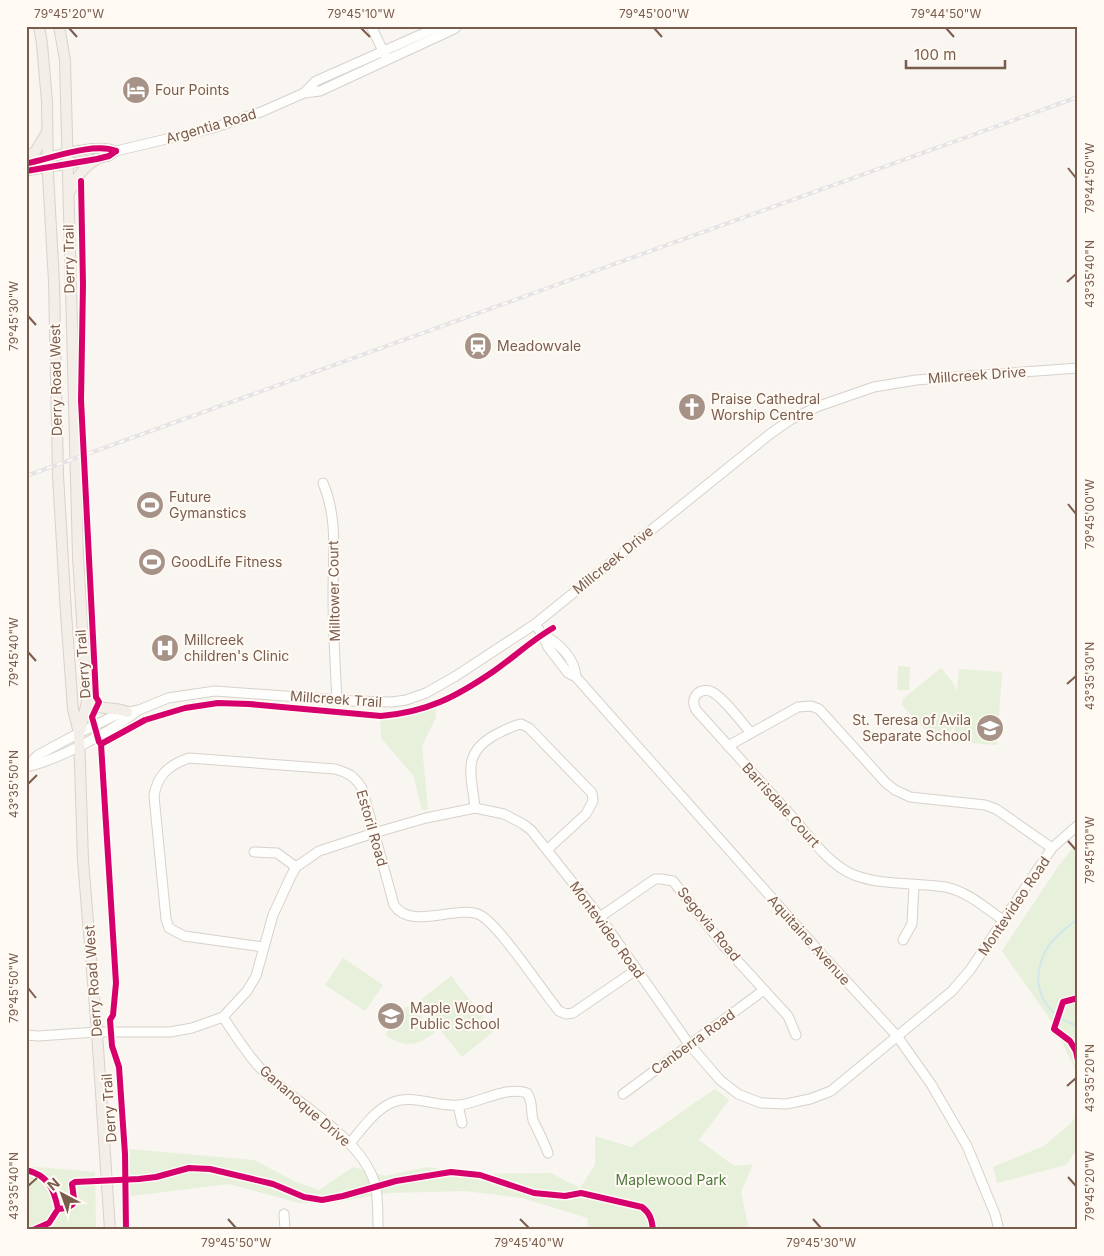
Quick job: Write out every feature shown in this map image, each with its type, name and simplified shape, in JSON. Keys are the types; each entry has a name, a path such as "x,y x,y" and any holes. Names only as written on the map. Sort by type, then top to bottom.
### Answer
{"main road":[{"name":"Derry Road West","path":"38,26 44,63 48,132 54,282 58,475 72,709 79,733 80,745 83,860 110,1230"},
{"name":"Derry Road West","path":"59,26 65,60 80,609 87,702 79,733"},
{"path":"26,158 35,152 48,132"},
{"path":"69,196 77,177 87,165 97,159"},
{"path":"86,692 97,707 120,709 128,712"}],"street":[{"path":"371,26 386,56"},
{"name":"Argentia Road","path":"386,56 440,26"},
{"name":"Argentia Road","path":"68,158 97,159 109,156 116,151 213,128 261,112 304,93 316,81 386,56 454,29 457,26"},
{"name":"Argentia Road","path":"26,163 48,162 107,147 116,151"},
{"name":"Argentia Road","path":"26,171 48,162"},
{"name":"Millcreek Drive","path":"139,710 124,722 80,745 41,764 26,767 38,755 118,714 139,710 168,698 215,691 392,702 406,700 426,693 456,676 535,624 770,434 802,414 860,390 890,384 996,373 1078,368"},
{"name":"Milltower Court","path":"323,483 332,512 337,700"},
{"name":"Aquitaine Avenue","path":"535,624 548,647 568,673 576,677 825,958 897,1036 931,1084 967,1146 995,1214 999,1230"},
{"name":"Barrisdale Court","path":"751,733 720,698 704,691 693,698 693,704 728,746 824,853 844,870 867,879 945,887 957,891 1004,921"},
{"path":"728,746 798,706 811,706 819,709 886,782 896,790 910,797 985,805 996,809 1052,848"},
{"path":"475,808 470,765 472,756 478,747 511,726 521,724 526,726 592,793 593,801 586,814 548,849"},
{"name":"Estoril Road","path":"263,947 184,936 169,928 166,919 154,796 155,785 162,773 176,763 189,758 335,769 348,772 362,788 394,905 398,912 413,917 467,912 483,916 497,930 559,1011 566,1014 573,1013 636,970"},
{"name":"Montevideo Road","path":"26,1035 38,1036 97,1032 170,1032 192,1028 223,1016 247,991 256,976 273,915 296,867 318,851 374,832 426,818 475,808 495,811 523,824 531,830 548,849 600,917 689,1044 720,1080 738,1094 761,1103 786,1104 810,1099 832,1091 952,991 970,970 1052,848 1078,825"},
{"path":"254,852 277,853 296,867"},
{"name":"Segovia Road","path":"600,917 655,879 661,878 673,881 724,946 788,1016 796,1035"},
{"path":"903,940 912,924 914,885"},
{"name":"Canberra Road","path":"622,1094 764,990"},
{"name":"Gananoque Drive","path":"223,1016 245,1050 262,1070 350,1143 363,1160 376,1186 378,1230"},
{"path":"350,1143 376,1114 392,1103 408,1099 458,1105 517,1090 527,1093 531,1100 532,1118 541,1134 548,1153"},
{"path":"458,1105 462,1124"},
{"path":"284,1214 285,1230"}],"green space":[{"path":"898,666 910,667 909,690 897,690"},
{"path":"941,668 957,691 959,669 1002,672 997,745 954,742 955,725 940,745 902,705 903,699"},
{"path":"435,707 436,717 422,746 428,809 422,810 413,775 381,738 380,717"},
{"path":"1078,841 1078,1076 1054,1025 1002,951 1057,868"},
{"path":"343,958 383,985 365,1011 325,985"},
{"path":"451,976 494,1031 462,1057 418,1002"},
{"path":"406,1007 413,1007 435,1032 423,1041 411,1044 398,1042 385,1035"},
{"name":"Maplewood Park","path":"715,1089 729,1100 699,1140 734,1166 753,1164 741,1192 749,1230 589,1230 587,1218 522,1198 466,1191 389,1193 331,1203 299,1203 229,1184 131,1196 128,1149 254,1160 296,1182 319,1190 353,1167 385,1176 427,1167 476,1174 551,1173 580,1188 595,1165 595,1136 631,1147"},
{"path":"1078,1114 1078,1148 1066,1165 997,1183 993,1167 1044,1146 1070,1124"},
{"path":"26,1166 95,1172 96,1227 78,1230 26,1230"}],"waterway":[{"path":"1078,918 1048,947 1040,964 1038,976 1042,997 1048,1006 1066,1021 1078,1026"}],"railway":[{"path":"26,476 1078,97"}],"cycle path":[{"path":"28,163 96,148 116,151"},
{"path":"26,171 97,159 109,156 116,151"},
{"name":"Derry Trail","path":"81,181 83,285 81,400 96,697 99,702 92,717 101,744 116,983 113,1015 110,1020 112,1046 119,1067 125,1154 126,1230"},
{"name":"Millcreek Trail","path":"101,744 145,720 185,708 218,703 381,716 413,711 454,696 494,671 553,628"},
{"path":"1078,998 1063,1002 1054,1029 1070,1041 1076,1051 1078,1061"},
{"path":"58,1209 67,1208 73,1204 72,1184 75,1182 156,1177 189,1168 210,1169 273,1184 304,1197 322,1200 396,1181 451,1172 480,1175 534,1193 565,1196 581,1193 642,1207 650,1217 653,1230"},
{"path":"26,1170 34,1172 45,1179 52,1189 58,1209 49,1223 33,1230"}],"place":[{"name":"Four Points","path":"136,90"},
{"name":"Meadowvale","path":"478,346"},
{"name":"Praise Cathedral Worship Centre","path":"692,407"},
{"name":"Future Gymanstics","path":"150,505"},
{"name":"GoodLife Fitness","path":"152,562"},
{"name":"Millcreek children's Clinic","path":"165,648"},
{"name":"St. Teresa of Avila Separate School","path":"990,728"},
{"name":"Maple Wood Public School","path":"391,1016"}]}
